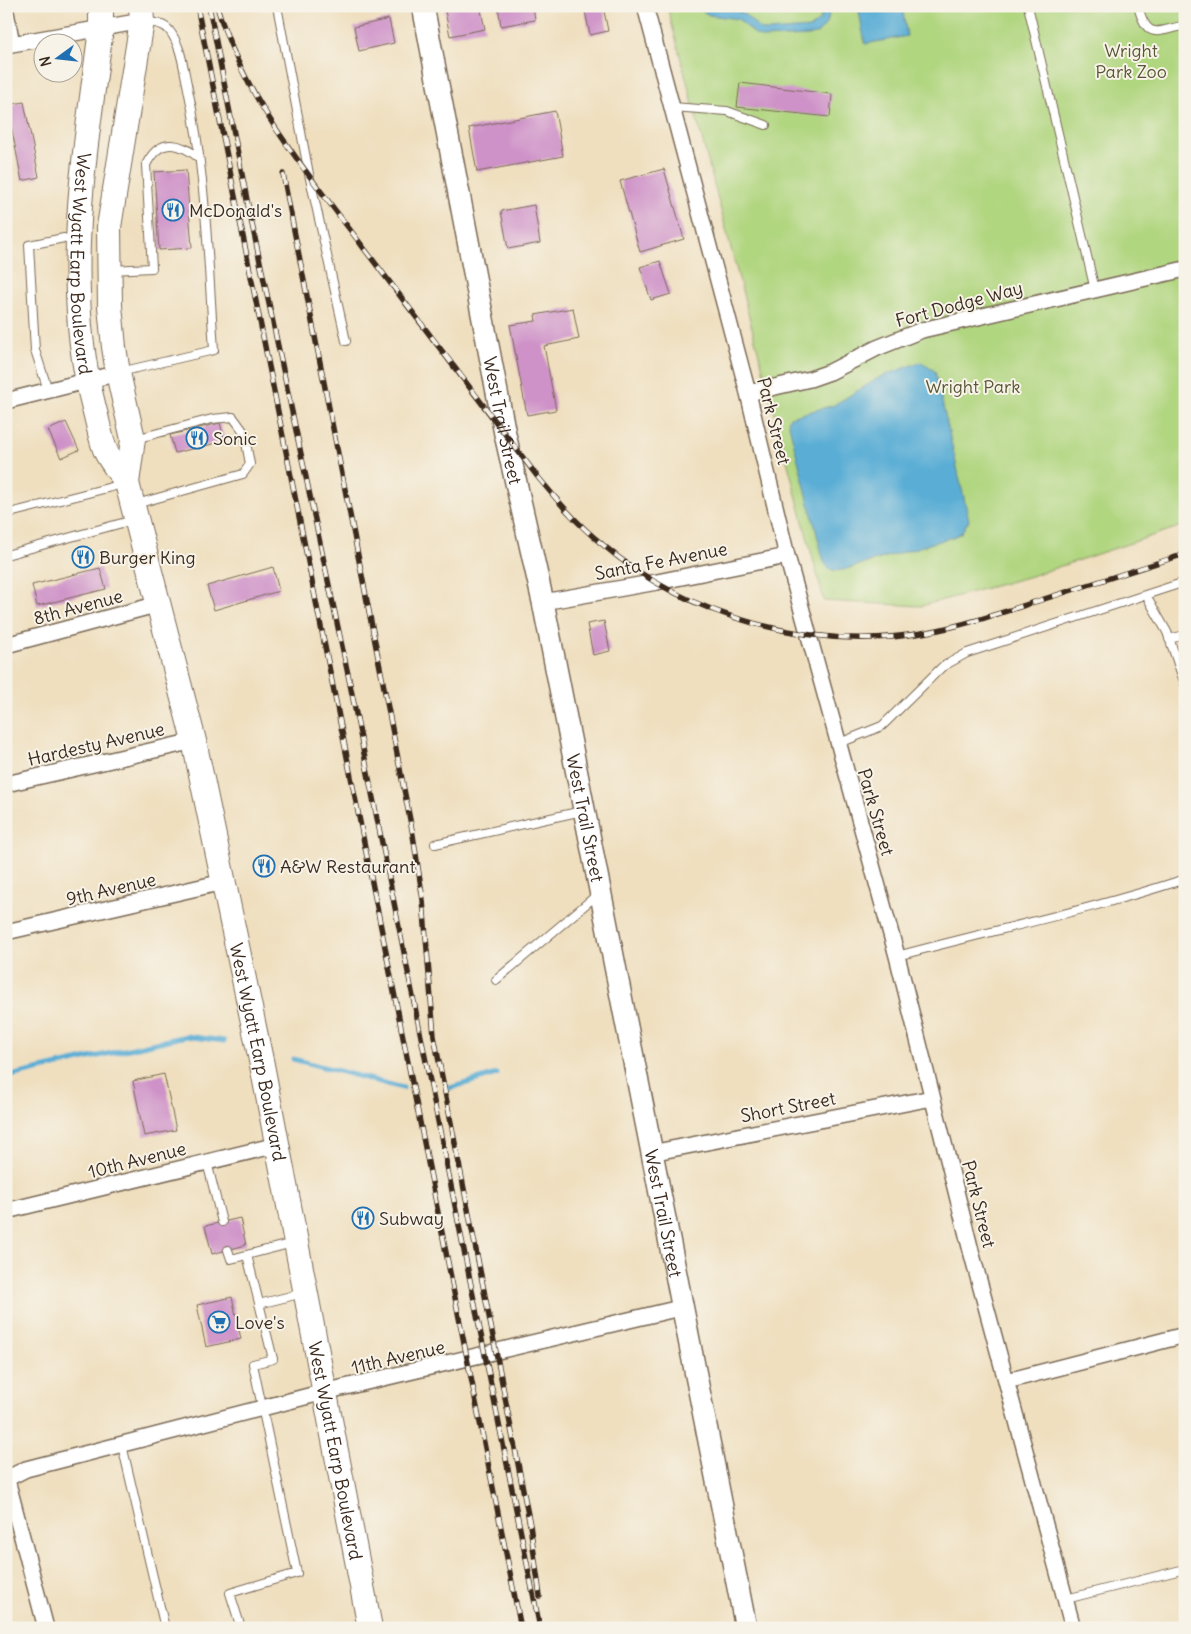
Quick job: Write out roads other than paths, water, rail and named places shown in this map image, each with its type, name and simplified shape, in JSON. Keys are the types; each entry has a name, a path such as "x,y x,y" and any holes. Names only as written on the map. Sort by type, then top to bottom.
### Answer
{"main road":[{"name":"West Trail Street","path":"422,6 505,434 543,602 746,1628"},
{"name":"West Wyatt Earp Boulevard","path":"132,502 133,439 118,373 110,306 109,227 142,14"},
{"name":"West Wyatt Earp Boulevard","path":"102,18 83,160 76,244 78,292 87,379 106,452 132,502 194,741 277,1145 370,1628"}],"street":[{"name":"Park Street","path":"645,6 748,393 786,556 897,956 932,1098 1073,1628"},
{"path":"6,12 9,44 102,18 142,14"},
{"name":"Fort Dodge Way","path":"748,393 823,375 853,362 877,348 922,330 1185,269"},
{"path":"6,401 87,379 118,373"},
{"name":"Santa Fe Avenue","path":"543,602 657,582 786,556"},
{"name":"8th Avenue","path":"6,645 159,604"},
{"name":"Hardesty Avenue","path":"6,784 194,741"},
{"name":"9th Avenue","path":"6,932 223,882"},
{"name":"Short Street","path":"652,1153 932,1098"},
{"name":"10th Avenue","path":"6,1211 277,1145"},
{"name":"11th Avenue","path":"7,1478 26,1469 324,1392 684,1307"},
{"path":"1007,1381 1185,1335"},
{"path":"7,1478 46,1628"}],"lane":[{"path":"277,6 309,174 346,341"},
{"path":"1028,6 1095,290"},
{"path":"1138,6 1142,24 1151,30 1158,31 1185,25"},
{"path":"118,373 214,350 206,221 195,124 179,50 168,29 142,14"},
{"path":"672,107 728,111 766,125"},
{"path":"109,270 152,268 146,165 152,154 164,146 174,145 186,147 199,158"},
{"path":"48,390 35,350 29,245 64,238 76,244"},
{"path":"6,555 132,502 243,474 250,464 244,432 232,417 212,419 133,439"},
{"path":"6,514 132,502"},
{"path":"837,744 882,726 942,667 966,654 1185,582"},
{"path":"1146,595 1169,639 1185,684"},
{"path":"1169,639 1185,635"},
{"path":"435,844 584,810"},
{"path":"897,956 986,932 1131,897 1185,879"},
{"path":"496,980 600,892"},
{"path":"207,1162 222,1222"},
{"path":"228,1250 231,1259 296,1242"},
{"path":"241,1628 230,1593 297,1573 264,1408 253,1364 273,1359 247,1254"},
{"path":"259,1304 305,1293"},
{"path":"122,1444 165,1628"},
{"path":"1066,1600 1185,1569"}],"water":[{"path":"694,6 738,11 760,29 768,31 810,28 821,19 820,6 831,6 827,23 818,33 809,36 763,38 756,35 738,19 709,15"},
{"path":"858,6 902,6 907,36 865,44"},
{"path":"920,362 935,371 969,520 961,533 953,537 843,570 832,570 824,562 788,421 790,417 834,405 880,377"}],"waterway":[{"path":"6,1077 186,1036 224,1041"},
{"path":"293,1059 403,1088"},
{"path":"450,1088 497,1074"}],"railway":[{"path":"197,6 521,1628"},
{"path":"209,6 249,210 349,679 540,1628"},
{"path":"217,6 228,40 243,72 279,133 320,191 537,476 584,528 602,544 636,570 673,592 713,610 755,624 798,633 842,638 885,637 928,632 999,614 1185,554"},
{"path":"283,174 413,835 423,900 434,1036 530,1525 540,1596"}],"place":[{"name":"McDonald's","path":"173,210"},
{"name":"Sonic","path":"197,438"},
{"name":"Burger King","path":"83,557"},
{"name":"A&W Restaurant","path":"264,866"},
{"name":"Subway","path":"363,1218"},
{"name":"Love's","path":"219,1322"}],"park label":[{"name":"Wright Park Zoo","path":"1131,60"},
{"name":"Wright Park","path":"973,386"}]}
